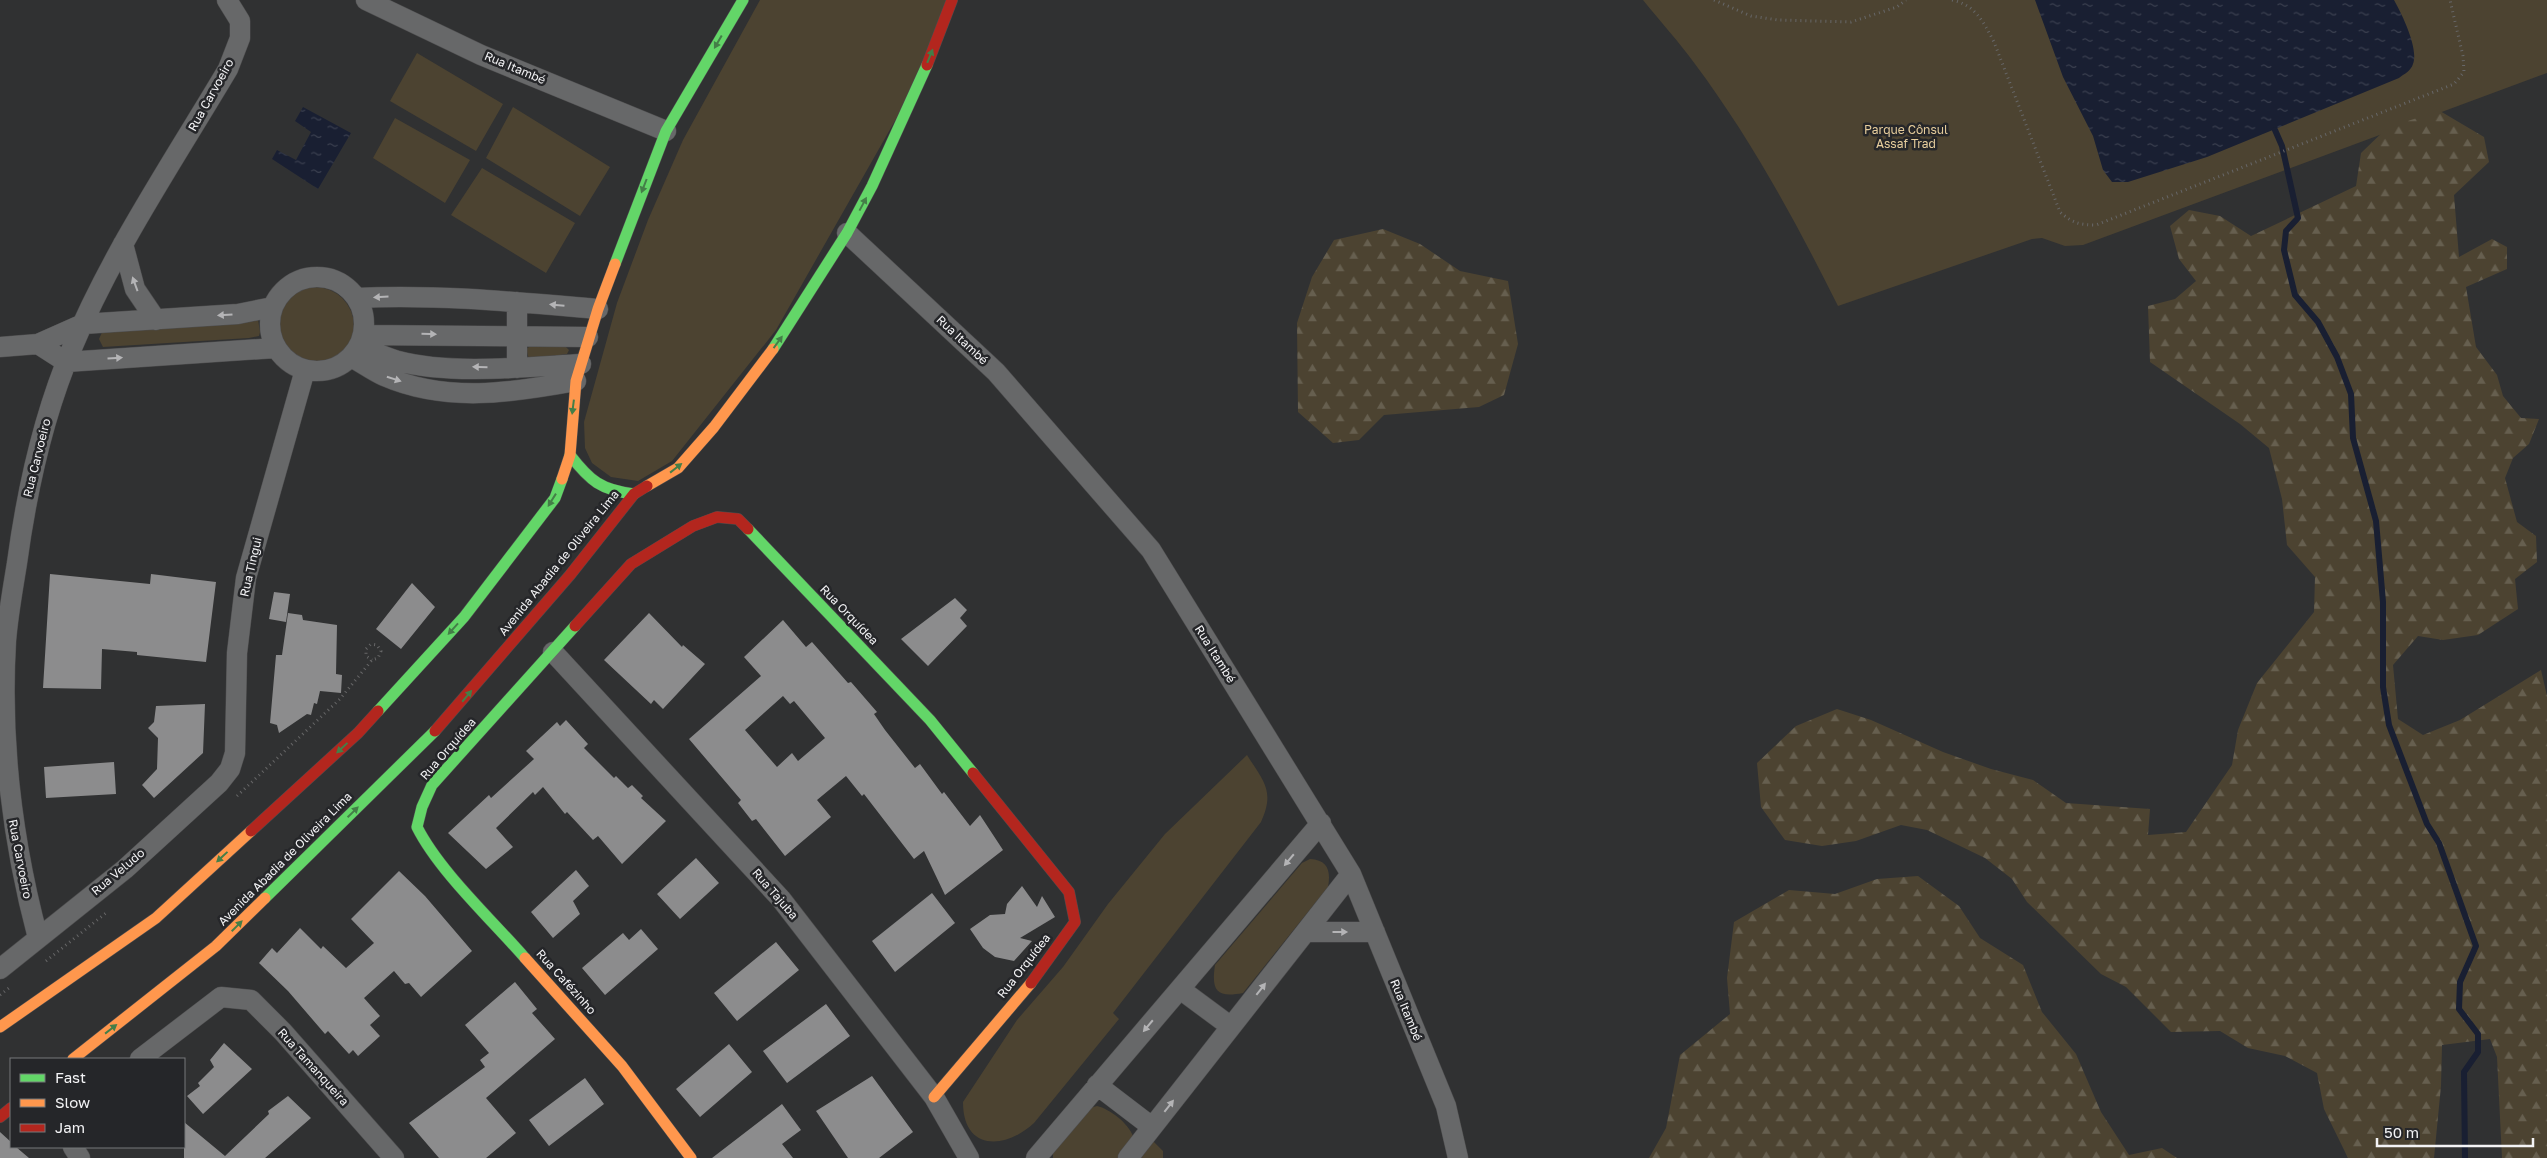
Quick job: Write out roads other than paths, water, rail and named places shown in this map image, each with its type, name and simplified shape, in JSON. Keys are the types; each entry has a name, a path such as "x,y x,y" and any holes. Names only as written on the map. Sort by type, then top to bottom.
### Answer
{"street":[{"name":"Rua Carvoeiro","path":"38,938 22,879 12,819 4,706 6,638 23,516 36,457 52,400 83,324 123,244 228,69 240,38 240,21 227,0"},
{"name":"Rua Itambé","path":"366,0 482,55 666,131"},
{"path":"0,1027 156,918 358,733 470,609 555,498 570,455 570,434 578,373 598,309 666,131 743,0"},
{"name":"Avenida Abadia de Oliveira Lima","path":"74,1058 216,946 450,716 570,575 634,494 678,468 714,427 781,338 847,233 872,186 917,90 952,0"},
{"name":"Rua Itambé","path":"847,233 996,372 1151,550 1351,874 1446,1106 1458,1158"},
{"path":"123,244 135,289 156,320"},
{"path":"578,373 528,390 471,395 430,390 384,376 357,346 362,310 356,298 346,287 334,280 319,277 305,278 291,284 280,294 273,307 270,321 271,335 276,348 283,358 305,370 329,370 357,346 518,336 588,337"},
{"path":"356,298 402,296 517,302 598,309"},
{"path":"517,302 517,368"},
{"path":"0,347 38,344 83,324 238,314 273,307"},
{"path":"38,344 66,362 276,348"},
{"path":"357,346 397,360 431,367 517,368 578,373"},
{"path":"430,390 431,367"},
{"name":"Rua Tingui","path":"230,768 235,753 237,654 246,578 305,370"},
{"path":"570,455 588,478 609,492 634,494"},
{"name":"Rua Orquídea","path":"417,828 422,807 432,784 631,564 693,526 717,517 738,519 930,720 1069,892 1075,922 1031,983 934,1097"},
{"name":"Rua Tajuba","path":"553,652 781,899 934,1097 969,1158"},
{"name":"Rua Veludo","path":"0,969 124,868 219,782 230,768"},
{"path":"1036,1158 1321,823"},
{"name":"Rua Cafézinho","path":"417,828 445,868 622,1066 691,1158"},
{"path":"1128,1158 1351,874"},
{"path":"1306,932 1374,932"},
{"path":"1180,988 1230,1026"},
{"name":"Rua Tamanqueira","path":"141,1058 221,996 251,1000 283,1032 394,1158"},
{"path":"1097,1086 1152,1127"},
{"path":"0,1117 10,1109"}],"water":[{"path":"2035,0 2394,0 2409,32 2414,50 2414,58 2411,69 2399,78 2207,157 2128,182 2112,182 2103,170 2093,136 2063,77"},
{"path":"303,107 351,133 318,189 272,159 277,150 296,160 311,132 295,121"}],"waterway":[{"path":"2275,130 2282,146 2298,218 2286,231 2284,250 2295,295 2318,322 2337,357 2351,394 2353,438 2376,521 2383,602 2383,687 2389,725 2427,824 2439,843 2476,946 2460,982 2459,1009 2478,1034 2478,1052 2464,1072 2465,1158"}],"park label":[{"name":"Parque Cônsul Assaf Trad","path":"1906,137"}]}
